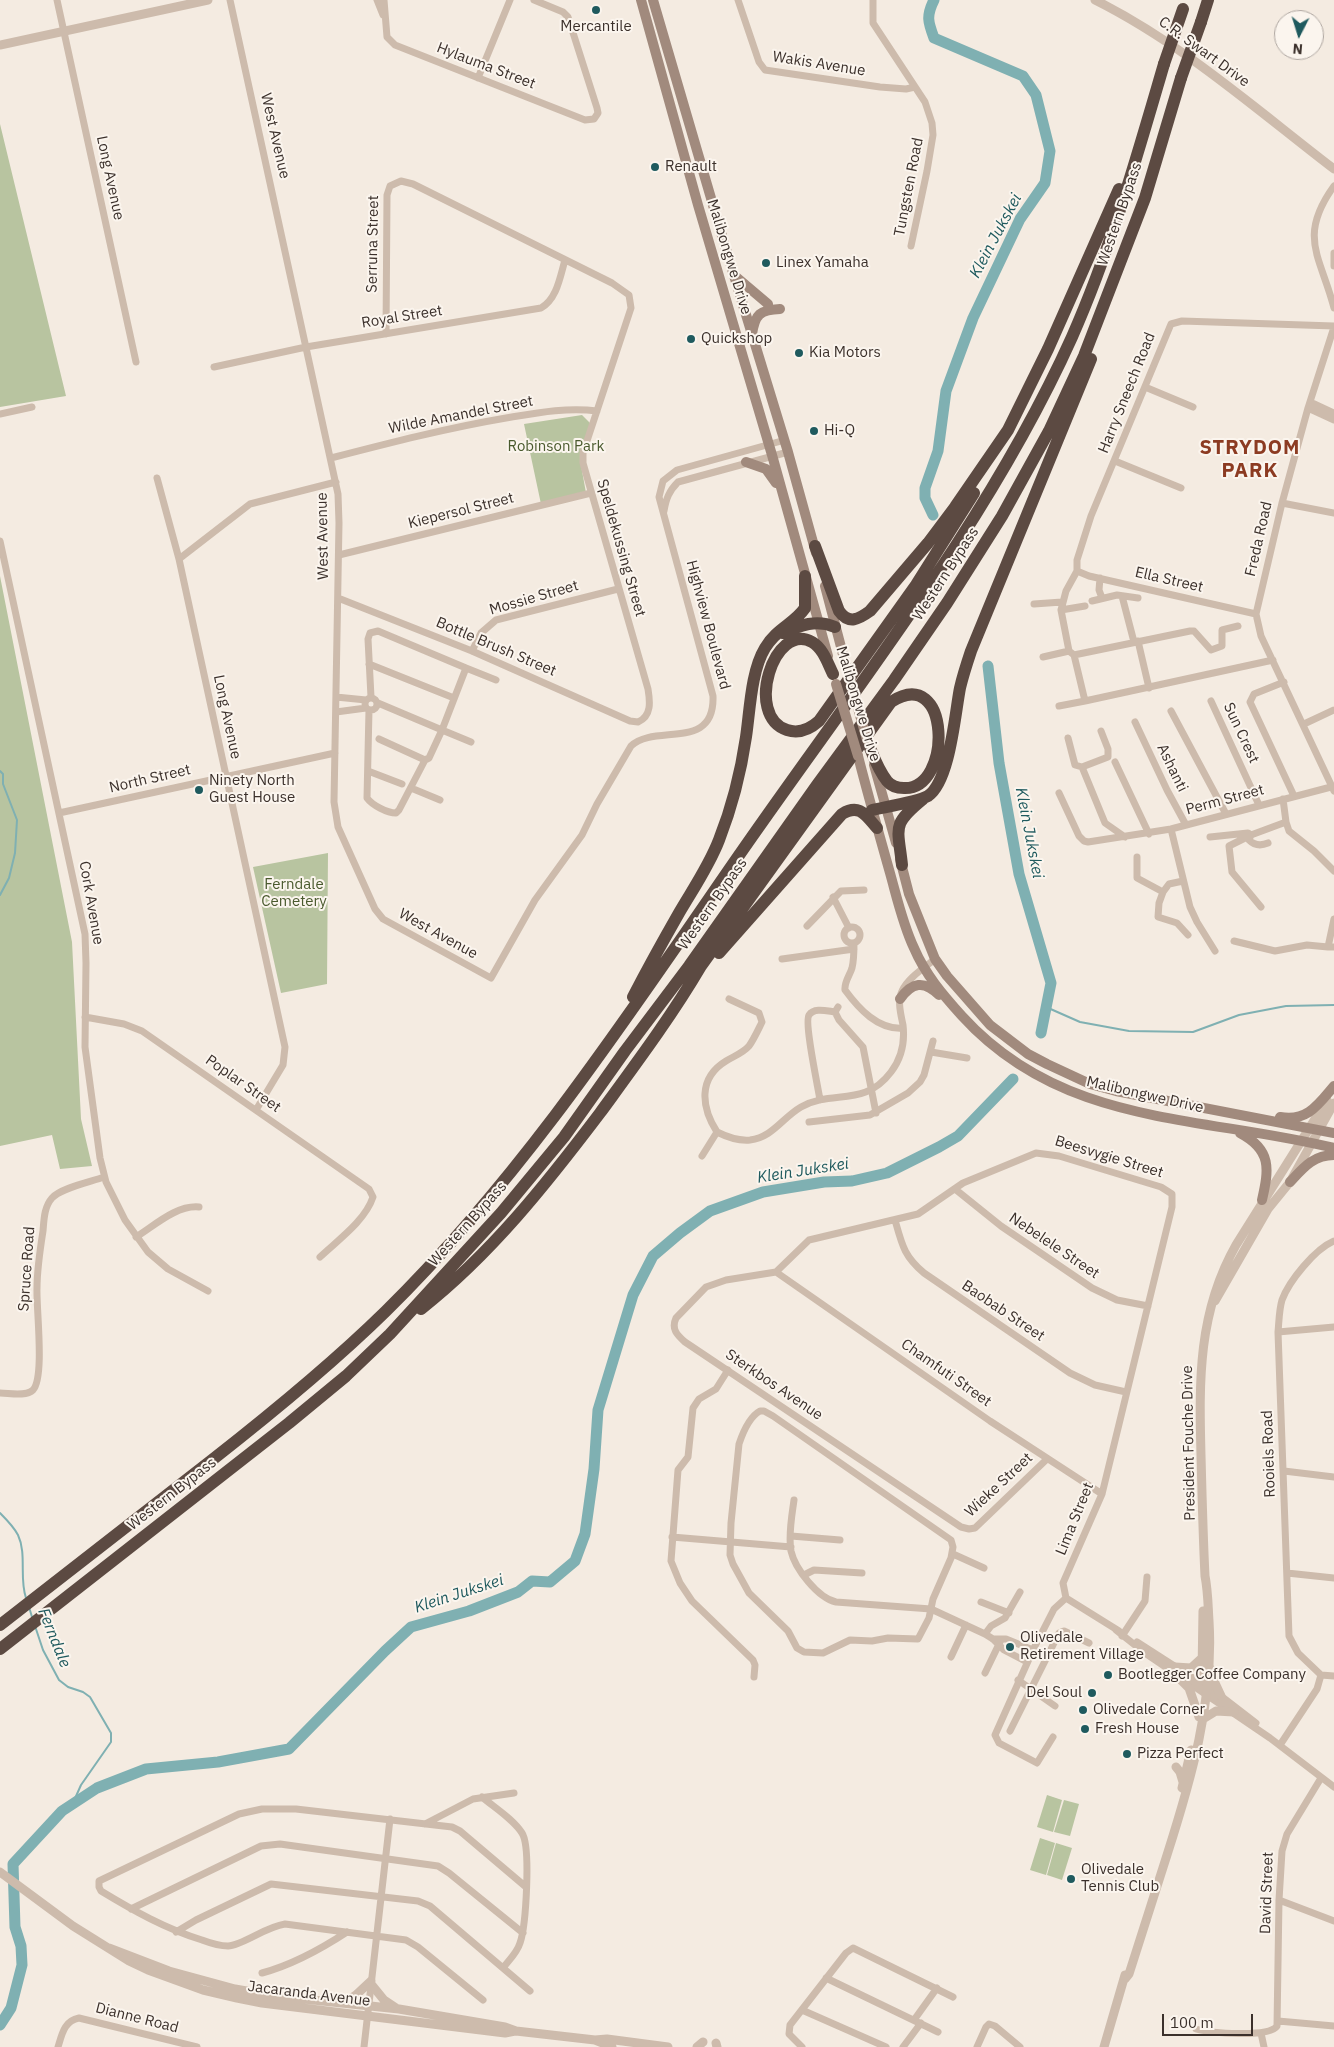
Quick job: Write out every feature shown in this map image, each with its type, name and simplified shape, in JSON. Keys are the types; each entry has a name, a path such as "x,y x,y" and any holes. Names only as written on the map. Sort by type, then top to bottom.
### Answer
{"highway":[{"name":"Western Bypass","path":"0,1649 308,1408 390,1334 501,1213 564,1138 625,1051 689,966 811,792 894,680 947,603 1002,516 1049,431 1084,356 1145,198 1181,78 1208,0"},
{"name":"Western Bypass","path":"4,1622 265,1418 333,1361 381,1316 450,1245 552,1119 609,1041 882,653 986,497 1034,414 1072,337 1105,255 1184,4"},
{"path":"834,679 820,650 812,642 799,639 784,646 774,660 767,682 768,709 774,721 783,728 795,731 810,728 819,721 916,585 957,522 988,469 1048,348 1141,141"},
{"path":"902,865 898,832 899,822 907,812 935,787 946,762 960,689 969,658 1094,354 1145,198"},
{"path":"815,546 840,611 847,619 856,620 862,618 928,543 1008,430"},
{"path":"609,1041 659,948 707,866 720,839 740,773 754,681 762,653 779,630 796,618 805,608 805,576"},
{"path":"772,639 791,630 818,622 827,623 835,627"},
{"path":"390,1334 440,1294 536,1195 624,1080 685,994 701,966 891,702 905,696 915,696 923,699 935,711 939,732 936,755 925,779 917,786 899,788 890,783 883,774 867,742"},
{"path":"872,810 927,796"},
{"path":"685,994 842,814 849,810 857,810 863,813 877,828"}],"main road":[{"name":"Malibongwe Drive","path":"641,0 698,205 769,444 834,679 858,756 898,902 914,948 924,968 952,1004 980,1035 1009,1058 1065,1090 1102,1103 1334,1148"},
{"name":"Malibongwe Drive","path":"653,0 733,274 785,440 909,894 935,959 947,976 990,1025 1028,1054 1090,1084 1334,1133"},
{"path":"733,274 768,304"},
{"path":"752,335 757,317 762,312 766,310 780,310"},
{"path":"746,462 766,469 782,492"},
{"path":"900,998 908,988 923,985 932,989 952,1004"},
{"path":"1192,1106 1246,1110 1296,1118 1310,1112 1334,1087"},
{"path":"1235,1130 1260,1147 1264,1155 1268,1176 1262,1200"},
{"path":"1290,1182 1313,1159 1334,1155"}],"street":[{"name":"Long Avenue","path":"57,0 136,362"},
{"path":"0,45 208,0"},
{"name":"West Avenue","path":"230,0 336,482 339,509 335,819 379,914 390,924 491,978"},
{"path":"377,0 385,20"},
{"path":"384,0 385,20"},
{"path":"478,78 510,0"},
{"name":"Hylauma Street","path":"385,20 387,37 395,46 585,120 594,119 598,113 595,101 568,17 563,12 534,0"},
{"name":"Wakis Avenue","path":"738,0 760,62 765,70 880,87 915,88"},
{"name":"Tungsten Road","path":"873,0 873,23 925,102 930,114 933,135 911,246"},
{"name":"C.R. Swart Drive","path":"1095,0 1142,26 1220,80 1334,168"},
{"name":"C.R. Swart Drive","path":"1292,134 1300,137 1334,162"},
{"name":"Speldekussing Street","path":"390,186 401,181 413,184 612,282 625,291 631,300 631,308 583,459 618,589 648,689 649,709 643,720"},
{"name":"Serruna Street","path":"386,334 387,195 390,186"},
{"path":"1334,186 1317,214 1313,237 1316,253 1334,308"},
{"path":"1334,253 1334,266"},
{"name":"Royal Street","path":"214,367 306,347 541,308 548,304 552,298 565,260"},
{"name":"Harry Sneech Road","path":"1085,701 1061,610 1062,602 1077,571 1077,560 1086,532 1170,326 1173,322 1182,320 1334,327"},
{"name":"Freda Road","path":"1256,614 1282,503 1309,405 1334,327"},
{"path":"1145,387 1192,407"},
{"path":"1309,405 1334,413"},
{"path":"1309,405 1334,420"},
{"path":"0,414 32,407"},
{"name":"Wilde Amandel Street","path":"331,458 452,428 496,420 564,410 597,411"},
{"name":"Highview Boulevard","path":"491,978 535,900 582,835 597,804 631,746 636,741 645,738 682,734 696,730 708,719 712,712 714,696 659,498 660,489 668,476 677,470 785,440"},
{"path":"664,511 666,498 678,482 788,452"},
{"path":"1115,461 1181,488"},
{"name":"Long Avenue","path":"157,478 179,559 285,1047 284,1065 256,1110"},
{"path":"179,559 250,504 336,482"},
{"name":"Kiepersol Street","path":"338,555 591,493"},
{"path":"1282,503 1334,513"},
{"name":"Cork Avenue","path":"0,541 85,934 86,1057 104,1177 118,1209 148,1252 160,1263 208,1291"},
{"name":"Ella Street","path":"1077,571 1256,614"},
{"path":"1100,578 1099,590 1102,598"},
{"name":"Mossie Street","path":"472,651 480,633 496,620 618,589"},
{"path":"1122,596 1149,688"},
{"path":"1061,610 1088,604 1102,598 1122,596 1138,598"},
{"name":"Bottle Brush Street","path":"338,598 472,651 630,721 643,720"},
{"path":"1034,604 1062,602"},
{"path":"1256,614 1261,636 1333,789"},
{"path":"1043,657 1193,630 1211,650 1222,646 1222,630 1238,626"},
{"path":"466,668 429,758 425,760 400,810 392,813 367,800 369,635 372,632 378,631 496,680"},
{"path":"1059,706 1273,660"},
{"path":"369,664 454,698"},
{"path":"1284,682 1257,692 1250,702 1294,796"},
{"path":"336,697 368,704 376,708 378,703"},
{"path":"336,712 368,704 374,698 378,703 471,742"},
{"name":"Sun Crest","path":"1211,701 1259,805"},
{"path":"1304,724 1334,710"},
{"path":"1171,711 1226,814"},
{"name":"Ashanti","path":"1135,722 1186,825"},
{"path":"1068,738 1076,765 1082,767 1108,758 1108,749 1100,732"},
{"path":"379,739 425,760"},
{"name":"North Street","path":"60,813 335,753"},
{"path":"1115,762 1149,834"},
{"path":"1082,767 1105,823 1125,837"},
{"path":"368,771 402,784"},
{"path":"411,788 440,800"},
{"name":"Perm Street","path":"1059,793 1079,836 1084,841 1149,834 1294,796 1333,789"},
{"path":"1283,799 1289,832 1307,844 1334,871"},
{"path":"1261,907 1231,869 1229,846 1231,843 1286,822"},
{"path":"1171,829 1183,881 1197,922 1216,951"},
{"path":"1210,836 1234,833 1251,835"},
{"path":"1251,835 1249,840 1252,843 1263,845 1268,843"},
{"path":"1137,857 1137,878 1163,892"},
{"path":"1183,881 1169,884 1163,892 1159,903 1158,917 1177,923 1188,935"},
{"path":"806,926 841,891 864,890"},
{"path":"833,897 849,928"},
{"path":"1234,941 1275,951 1307,945 1331,947 1334,919"},
{"path":"854,946 844,938 844,932 849,928 856,928 860,933 859,939 854,946 854,962 844,985 845,990 870,1018 888,1028 903,1028"},
{"path":"782,959 854,946"},
{"path":"729,999 759,1013 762,1022 749,1045 714,1070 708,1077 705,1092 707,1104 717,1132 739,1140 760,1138 772,1132 800,1108 820,1100 852,1097 871,1090 884,1080 901,1054 903,1028 900,998 902,991 908,983 935,959"},
{"path":"820,1100 808,1018 809,1014 815,1011 836,1009 839,1020 863,1047 876,1113"},
{"name":"Poplar Street","path":"86,1017 124,1024 142,1031 369,1188 373,1197 370,1206 352,1227 320,1257"},
{"path":"809,1122 857,1118 876,1113 908,1093 920,1082 928,1065 933,1040"},
{"path":"931,1052 968,1058"},
{"name":"President Fouche Drive","path":"1211,1310 1268,1209 1290,1182 1312,1143 1313,1129 1334,1087"},
{"name":"President Fouche Drive","path":"1125,1979 1174,1832 1192,1771 1201,1718 1206,1657 1200,1375 1204,1339 1215,1289 1226,1262 1262,1200 1300,1141 1313,1129 1334,1103"},
{"path":"702,1156 717,1132"},
{"name":"Beesvygie Street","path":"776,1272 809,1240 918,1214 971,1179 1024,1156 1043,1152 1168,1189 1173,1197 1170,1216"},
{"name":"Spruce Road","path":"0,1393 25,1394 34,1389 38,1372 39,1353 37,1277 48,1204 53,1197 62,1191 104,1177"},
{"name":"Nebelele Street","path":"955,1189 1001,1226 1092,1288 1117,1300 1148,1306"},
{"path":"136,1237 180,1210 188,1207 199,1207"},
{"name":"Lima Street","path":"1066,1598 1063,1583 1102,1494 1170,1216"},
{"name":"Baobab Street","path":"895,1220 904,1248 911,1262 924,1273 1070,1372 1096,1384 1126,1392"},
{"name":"Rooiels Road","path":"1321,1675 1298,1653 1291,1641 1288,1623 1278,1332 1281,1306 1288,1291 1316,1254 1334,1241"},
{"name":"Sterkbos Avenue","path":"776,1272 726,1280 706,1287 698,1293 674,1320 674,1328 677,1335 946,1518 969,1529"},
{"name":"Chamfuti Street","path":"776,1272 1047,1459 1102,1494"},
{"path":"1278,1332 1334,1327"},
{"path":"728,1370 716,1389 699,1399 693,1408 688,1457 678,1470 671,1562 680,1583 692,1601 753,1660 756,1665 754,1677"},
{"path":"764,1411 951,1540 953,1554 933,1599 926,1625 921,1636 916,1640 888,1638 872,1641 850,1640 845,1641 828,1652 804,1652 798,1648 788,1631 749,1592 733,1564 730,1555 730,1542 739,1444 752,1418 764,1411"},
{"name":"Wieke Street","path":"969,1529 975,1528 1047,1459"},
{"path":"1284,1471 1334,1477"},
{"path":"794,1500 790,1547 793,1557 817,1592 829,1600 931,1608 997,1641 1033,1650"},
{"path":"791,1536 840,1540"},
{"path":"672,1537 790,1547"},
{"path":"953,1554 984,1568"},
{"path":"804,1574 814,1570 862,1573"},
{"path":"1287,1573 1334,1578"},
{"path":"1120,1633 1145,1601 1147,1577"},
{"path":"985,1634 991,1626 1005,1618 1020,1592"},
{"path":"1053,1737 1037,1763 998,1743 995,1731 1054,1609 1066,1598 1173,1669 1221,1696 1262,1728 1270,1738"},
{"path":"981,1602 1009,1613"},
{"path":"951,1657 966,1625"},
{"path":"1010,1731 1030,1688 1061,1632 1070,1633 1089,1643"},
{"path":"997,1641 1004,1650 1027,1662"},
{"path":"985,1673 997,1641"},
{"path":"1173,1669 1191,1668 1206,1657 1212,1678 1221,1696"},
{"path":"1173,1669 1189,1688 1201,1718 1216,1711 1234,1712"},
{"path":"1280,1745 1317,1688 1321,1675 1334,1676"},
{"path":"1018,1680 1055,1706"},
{"path":"1204,1688 1334,1787"},
{"name":"President Fouche Drive","path":"1104,2047 1201,1718"},
{"path":"1176,1767 1180,1772 1183,1782"},
{"name":"David Street","path":"1278,2021 1280,1862 1284,1842 1321,1778"},
{"path":"425,1824 465,1802 482,1797 514,1793"},
{"path":"482,1797 516,1826 524,1837 526,1887 523,1933 516,1952 503,1968"},
{"path":"483,2000 411,1943 398,1938 285,1924 268,1928 227,1946 176,1932 101,1892 99,1881 239,1814 262,1809 296,1809 452,1827 460,1831 526,1887"},
{"path":"364,2047 390,1819"},
{"path":"131,1909 226,1862 269,1844 296,1845 431,1864 443,1868 523,1933"},
{"name":"Jacaranda Avenue","path":"0,1872 73,1926 129,1961 203,1990 237,1998 368,2010 505,2033 516,2031 595,2040 608,2039 668,2047"},
{"path":"176,1932 196,1920 272,1884 381,1896 424,1903 530,1991"},
{"path":"1279,1900 1334,1921"},
{"path":"262,1973 276,1969 328,1945 347,1932"},
{"name":"Jacaranda Avenue","path":"109,1948 169,1971 226,1987 275,1996 344,2003 368,2010 399,2009 505,2026 516,2031"},
{"path":"802,2047 791,2036 789,2031 790,2025 846,1953 853,1948 953,1997"},
{"path":"826,1978 938,2032"},
{"path":"344,2003 371,1983"},
{"path":"371,1983 384,2000 399,2009"},
{"path":"903,2047 937,1988"},
{"path":"802,2010 886,2047"},
{"name":"Dianne Road","path":"58,2047 66,2024 79,2018 197,2047"},
{"path":"1196,2029 1209,2032 1261,2033 1276,2029 1278,2021 1334,2026"},
{"path":"977,2047 989,2024 995,2026 1020,2047"},
{"path":"1261,2033 1264,2047"},
{"name":"Jacaranda Avenue","path":"595,2040 612,2047"}],"green space":[{"path":"0,124 66,396 0,407"},
{"name":"Robinson Park","path":"582,415 590,423 581,465 586,493 541,504 524,424"},
{"path":"0,576 72,942 81,1119 92,1166 60,1169 52,1135 0,1146"},
{"name":"Ferndale Cemetery","path":"328,853 327,984 281,993 253,867"},
{"path":"1047,1795 1062,1800 1053,1832 1037,1827"},
{"path":"1064,1800 1079,1804 1070,1836 1054,1832"},
{"path":"1040,1838 1055,1843 1046,1875 1030,1870"},
{"path":"1056,1843 1072,1848 1062,1880 1047,1875"}],"waterway":[{"name":"Klein Jukskei","path":"933,515 925,498 925,488 938,451 946,391 973,318 1020,219 1045,183 1050,151 1036,95 1023,76 934,38 929,19 934,0"},
{"name":"Klein Jukskei","path":"988,666 999,763 1019,874 1051,983 1041,1033"},
{"name":"Ferndale","path":"0,771 3,774 3,784 17,820 15,853 9,878 0,895"},
{"path":"1046,1007 1080,1022 1129,1031 1193,1032 1239,1015 1286,1006 1334,1005"},
{"name":"Klein Jukskei","path":"0,2025 11,2008 22,1965 21,1946 15,1927 13,1864 62,1811 97,1788 146,1769 218,1762 289,1749 411,1627 469,1611 518,1592 532,1581 550,1582 575,1561 585,1534 594,1469 598,1410 633,1295 653,1256 710,1211 763,1192 824,1182 852,1181 887,1173 958,1136 1013,1079"},
{"name":"Ferndale","path":"0,1513 10,1523 21,1542 23,1582 26,1598"},
{"name":"Ferndale","path":"29,1607 32,1617"},
{"name":"Ferndale","path":"35,1626 43,1650 59,1680 68,1687 83,1692 90,1697 111,1733 111,1742 81,1785 73,1803"}],"place":[{"name":"Mercantile","path":"596,10"},
{"name":"Renault","path":"655,167"},
{"name":"Linex Yamaha","path":"766,263"},
{"name":"Quickshop","path":"691,339"},
{"name":"Kia Motors","path":"799,353"},
{"name":"Hi-Q","path":"814,431"},
{"name":"Ninety North Guest House","path":"199,790"},
{"name":"Olivedale Retirement Village","path":"1010,1647"},
{"name":"Bootlegger Coffee Company","path":"1108,1675"},
{"name":"Del Soul","path":"1092,1693"},
{"name":"Olivedale Corner","path":"1083,1710"},
{"name":"Fresh House","path":"1085,1729"},
{"name":"Pizza Perfect","path":"1127,1754"},
{"name":"Olivedale Tennis Club","path":"1071,1879"}],"district":[{"name":"STRYDOM PARK","path":"1250,460"}]}
